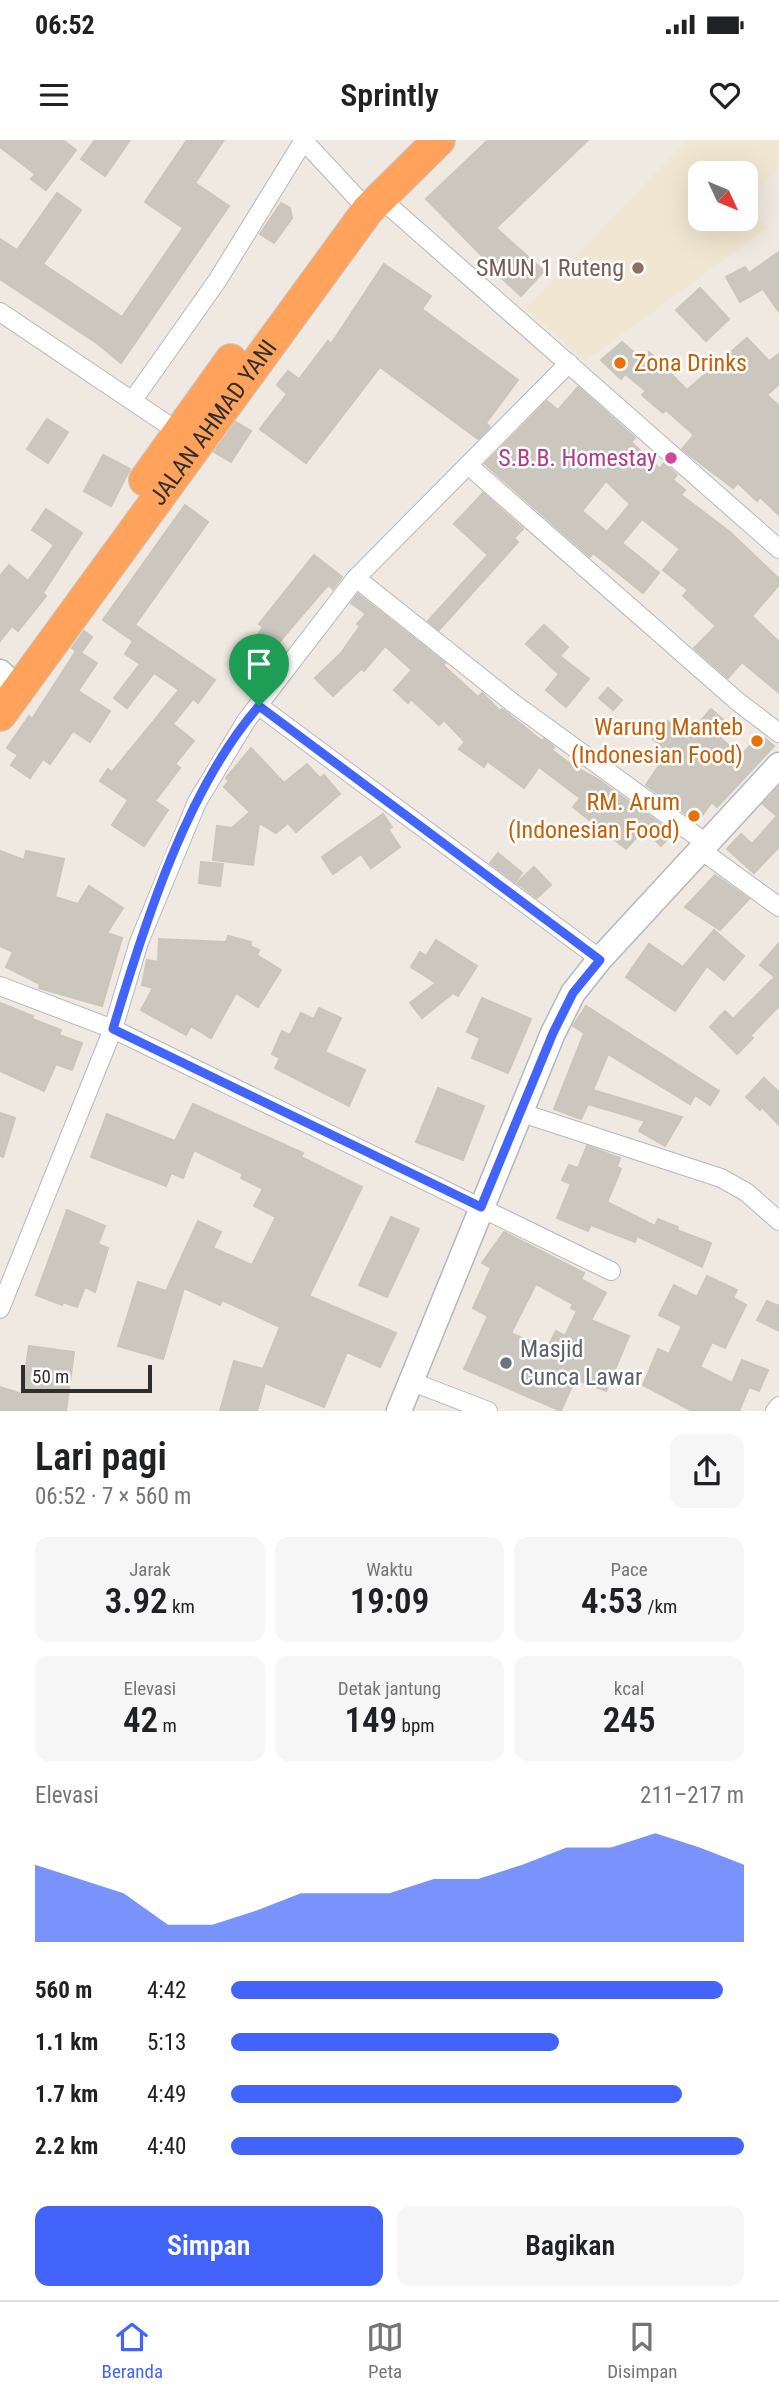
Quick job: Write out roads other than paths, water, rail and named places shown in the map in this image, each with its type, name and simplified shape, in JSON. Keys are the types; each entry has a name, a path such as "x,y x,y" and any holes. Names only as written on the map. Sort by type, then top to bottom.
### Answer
{"highway":[{"name":"JALAN AHMAD YANI","path":"0,715 7,682 187,438 367,202 408,140"},
{"name":"JALAN AHMAD YANI","path":"367,202 439,140"}],"street":[{"path":"133,400 217,281 303,140 367,202 569,363 779,549"},
{"path":"0,312 187,438"},
{"path":"0,1309 113,1029 139,943 197,802 246,721 356,578 569,363"},
{"path":"468,465 737,701 779,733"},
{"path":"356,578 513,702 704,846 779,907"},
{"path":"259,706 600,960"},
{"path":"399,1411 481,1207 573,993 779,765"},
{"path":"0,986 113,1029 611,1271"},
{"path":"522,1113 721,1178 746,1192 779,1221"},
{"path":"410,1381 488,1411"},
{"path":"775,1411 779,1406"}],"place":[{"name":"SMUN 1 Ruteng","path":"638,268"},
{"name":"Zona Drinks","path":"620,363"},
{"name":"S.B.B. Homestay","path":"671,458"},
{"name":"Warung Manteb (Indonesian Food)","path":"757,741"},
{"name":"RM. Arum (Indonesian Food)","path":"694,816"},
{"name":"Masjid Cunca Lawar","path":"506,1363"}]}
